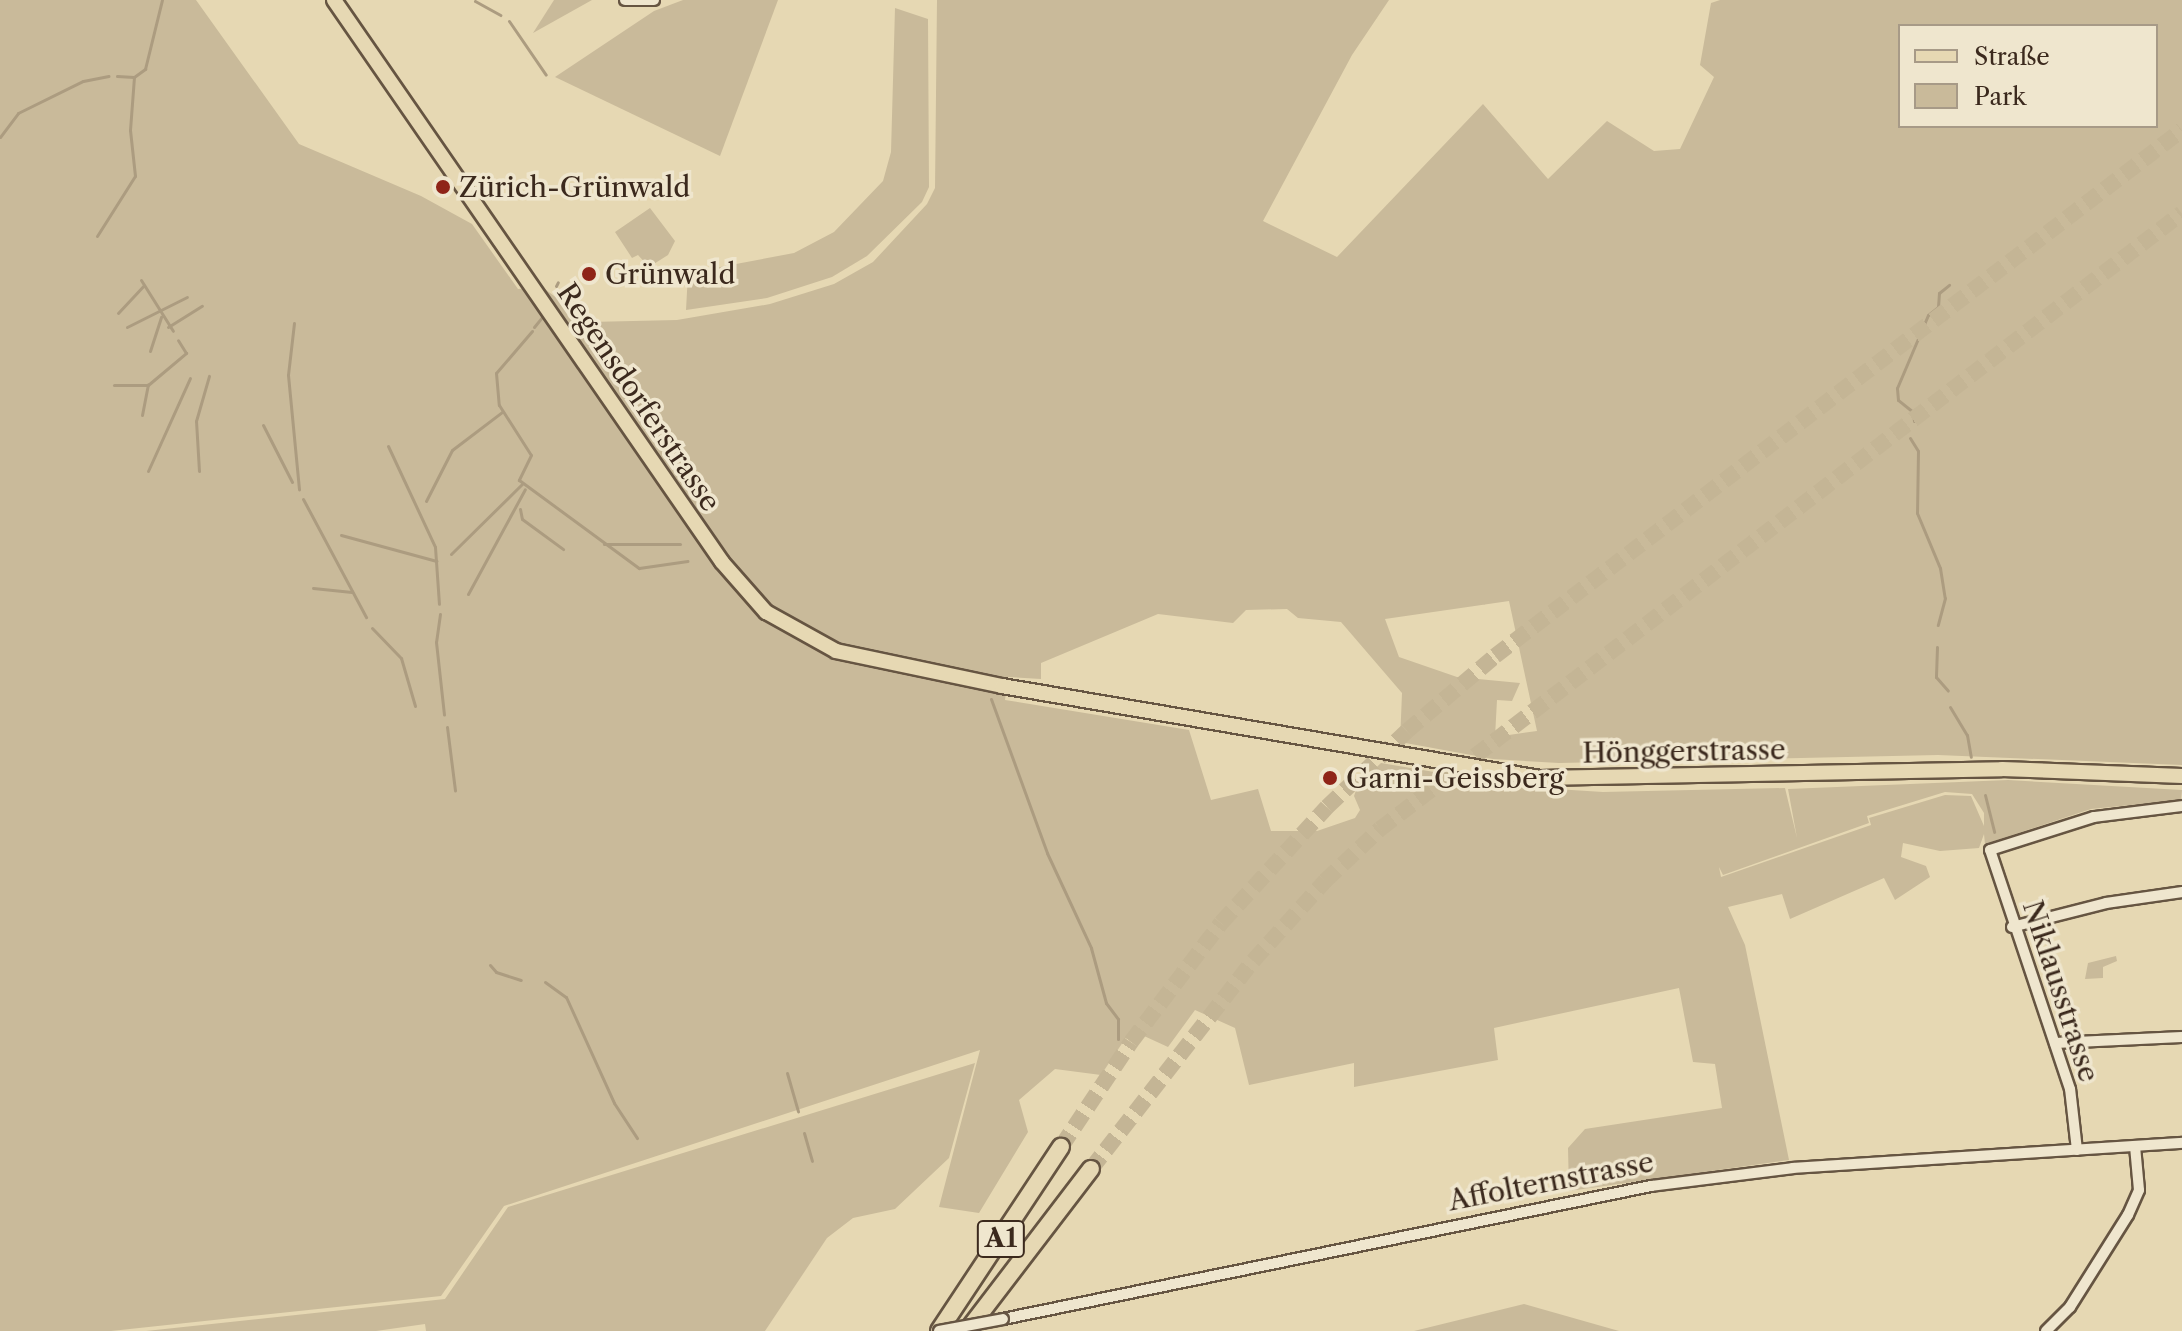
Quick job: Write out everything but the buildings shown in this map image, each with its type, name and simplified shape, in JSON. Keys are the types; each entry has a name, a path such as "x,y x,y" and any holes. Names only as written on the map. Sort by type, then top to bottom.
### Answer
{"highway":[{"name":"A1","path":"939,1331 1061,1147"},
{"name":"A1","path":"967,1331 1091,1169"}],"main road":[{"name":"Regensdorferstrasse","path":"334,0 744,590 792,630 836,651 1002,686"},
{"name":"Hönggerstrasse","path":"1002,686 1540,778 2002,769 2182,776"}],"street":[{"path":"625,0 654,0"},
{"name":"Niklausstrasse","path":"2077,1150 2070,1089 2012,927 1990,850 2094,817 2182,806"},
{"path":"2012,927 2106,903 2182,892"},
{"path":"2055,1043 2182,1037"},
{"name":"Affolternstrasse","path":"939,1331 1651,1186 1793,1168 2182,1143"},
{"path":"2046,1331 2070,1307 2128,1215 2139,1190 2135,1146"}],"green space":[{"path":"0,0 196,0 299,144 421,196 472,224 518,289 542,287 589,322 677,320 770,304 834,284 873,262 927,204 935,188 937,0 1389,0 1352,55 1263,221 1337,257 1483,104 1548,179 1607,121 1654,151 1680,149 1714,77 1700,65 1711,3 1720,0 2182,0 2182,765 1938,755 1559,763 1493,759 1400,742 1402,693 1341,622 1298,618 1287,609 1246,610 1233,623 1158,614 1041,663 1041,679 1008,677 1005,700 1189,730 1211,800 1258,789 1271,831 1317,831 1355,818 1360,810 1354,796 1358,785 1381,763 1523,787 1603,792 1785,788 1797,838 1788,789 2008,780 2182,790 2181,800 2091,809 1985,844 1984,834 1979,848 1940,851 1903,843 1901,857 1926,866 1930,877 1895,900 1884,878 1790,919 1782,894 1728,907 1745,945 1789,1160 1569,1191 1568,1148 1585,1129 1722,1108 1715,1064 1693,1062 1679,988 1494,1028 1498,1060 1354,1087 1354,1063 1249,1085 1235,1028 1195,1010 1168,1047 1131,1030 1101,1075 1055,1069 1019,1100 1028,1132 979,1213 939,1207 980,1050 504,1206 441,1296 111,1331 0,1331","holes":["1509,601 1537,731 1495,737 1497,700 1512,701 1520,683 1457,677 1399,657 1385,619","1945,792 1972,794 1984,813 1984,826 1971,796 1945,795 1869,818 1871,825 1721,877 1719,867 1723,875 1869,823 1867,816"]},
{"path":"554,0 592,0 533,33"},
{"path":"683,0 778,0 720,156 555,77 654,11"},
{"path":"895,8 928,19 929,187 922,202 867,256 832,277 767,298 686,310 688,273 794,253 834,232 883,181 891,152"},
{"path":"650,208 675,241 668,255 649,267 638,255 632,258 615,232"},
{"path":"2116,956 2117,961 2103,967 2103,978 2085,979 2088,963"},
{"path":"975,1063 949,1158 895,1209 853,1218 827,1238 765,1331 426,1331 425,1324 376,1331 146,1331 445,1299 508,1207"},
{"path":"1524,1304 1619,1331 1414,1331"}],"waterway":[{"path":"117,76 134,77 145,69 162,0"},
{"path":"475,1 500,15"},
{"path":"509,21 546,75"},
{"path":"0,137 18,113 83,81 109,76"},
{"path":"97,236 135,176 130,130 134,77"},
{"path":"141,280 173,331"},
{"path":"556,286 558,282"},
{"path":"1914,421 1913,412 1898,400 1897,388 1928,315 1938,307 1939,293 1949,285"},
{"path":"118,313 143,286"},
{"path":"127,327 187,297"},
{"path":"168,327 202,306"},
{"path":"534,327 543,316"},
{"path":"150,351 161,317"},
{"path":"294,323 288,375 299,489"},
{"path":"532,331 496,373 499,405 531,455 519,480 639,568 687,561"},
{"path":"142,415 148,385 186,353 178,340"},
{"path":"199,471 196,421 209,376"},
{"path":"148,471 190,378"},
{"path":"114,385 146,385"},
{"path":"426,501 452,450 502,412"},
{"path":"263,425 292,482"},
{"path":"1910,438 1918,451 1917,513 1940,568 1945,598 1938,625"},
{"path":"388,446 435,547 439,604"},
{"path":"451,554 522,484"},
{"path":"468,594 525,489"},
{"path":"303,499 366,617"},
{"path":"520,509 522,519 563,549"},
{"path":"341,535 437,561"},
{"path":"604,544 680,544"},
{"path":"313,588 352,592"},
{"path":"440,614 436,642 444,715"},
{"path":"372,628 401,658 415,706"},
{"path":"1937,647 1936,677 1948,691"},
{"path":"991,699 1047,853 1091,948 1106,1003 1118,1019 1118,1039"},
{"path":"1950,707 1967,735 1971,757"},
{"path":"447,727 455,790"},
{"path":"1985,795 1994,832"},
{"path":"490,965 496,972 521,980"},
{"path":"545,982 566,997 614,1103 637,1138"},
{"path":"787,1073 798,1111"},
{"path":"804,1133 812,1161"}],"tunnel":[{"path":"1061,1147 1131,1042 1221,923 1327,807 1407,731 1495,656 2182,130"},
{"path":"1091,1169 1253,961 1325,881 1380,829 2182,213"}],"place":[{"name":"Zürich-Grünwald","path":"443,187"},
{"name":"Grünwald","path":"589,274"},
{"name":"Garni-Geissberg","path":"1330,778"}]}
